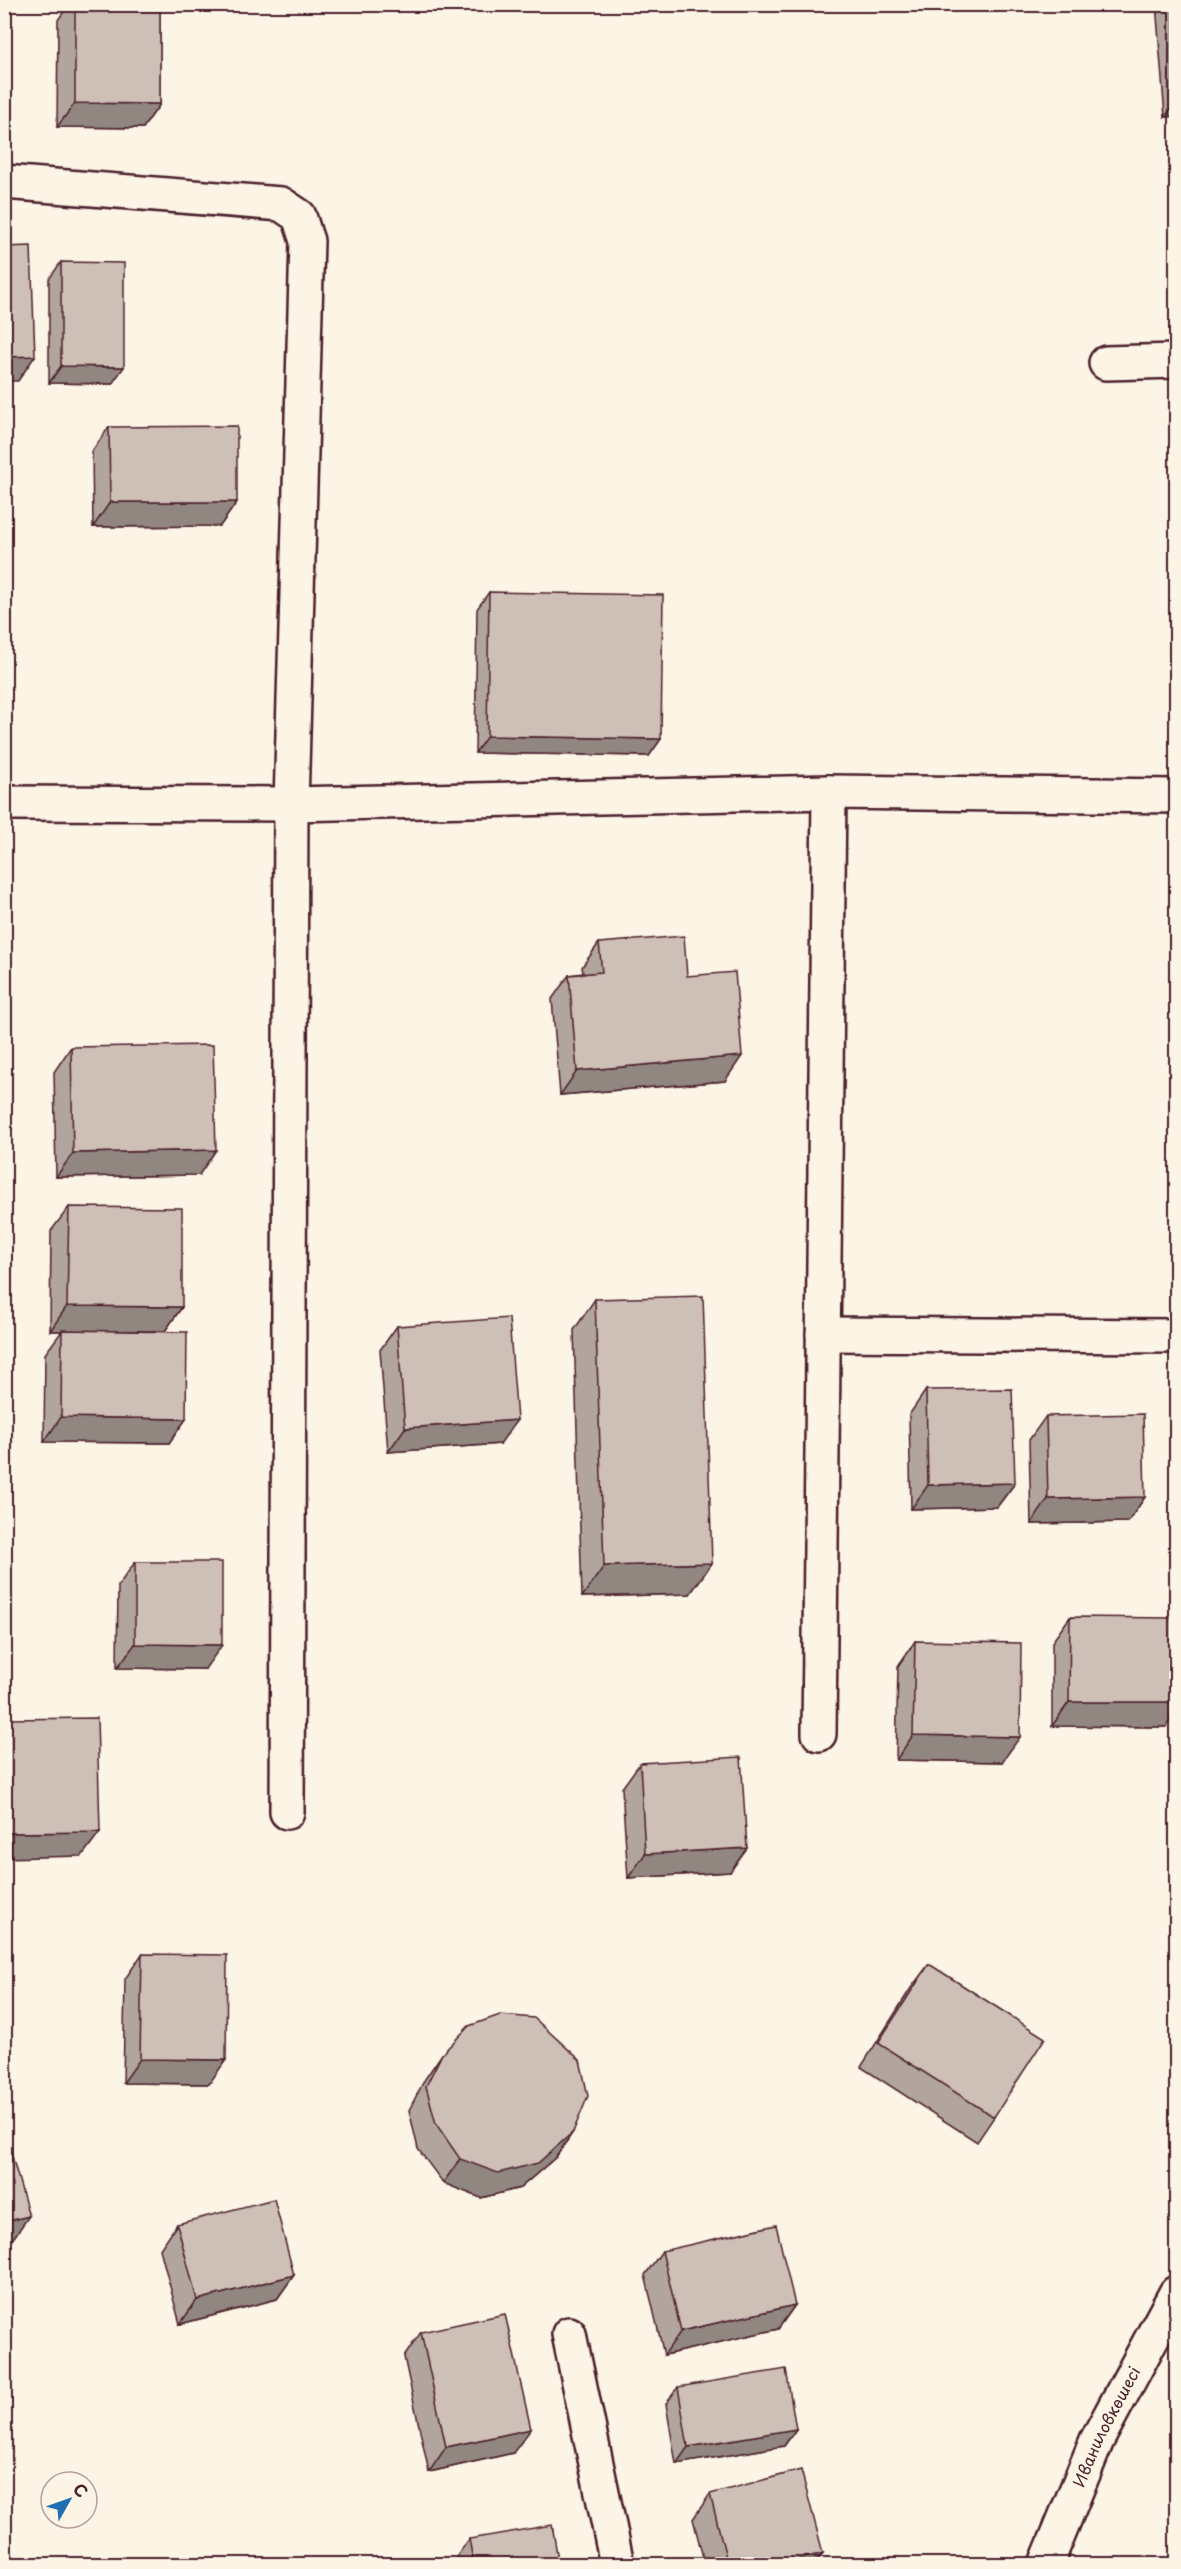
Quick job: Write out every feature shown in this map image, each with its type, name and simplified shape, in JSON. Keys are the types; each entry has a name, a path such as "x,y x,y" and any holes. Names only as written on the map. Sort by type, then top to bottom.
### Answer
{"street":[{"path":"4,182 281,204 299,216 307,241 291,804 287,1812"},
{"path":"1106,363 1176,361"},
{"path":"819,1734 829,792"},
{"path":"4,803 291,804 829,792 1176,796"},
{"path":"823,1334 1176,1336"},
{"name":"Иваниловкөшесі","path":"1046,2565 1097,2440 1176,2293"},
{"path":"570,2334 617,2565"}],"building":[{"path":"75,4 160,4 160,104 75,103"},
{"path":"4,9 9,9 11,101 4,101"},
{"path":"31,246 35,356 4,357 4,247"},
{"path":"61,262 124,263 124,367 61,366"},
{"path":"237,426 237,502 110,502 109,427"},
{"path":"489,592 663,595 661,739 487,736"},
{"path":"684,936 687,976 735,972 742,1056 577,1071 569,975 602,972 599,943"},
{"path":"213,1045 216,1150 73,1153 71,1047"},
{"path":"69,1207 182,1208 182,1307 67,1306"},
{"path":"703,1296 712,1563 604,1566 595,1299"},
{"path":"509,1318 517,1420 405,1428 397,1326"},
{"path":"62,1330 187,1332 186,1419 61,1417"},
{"path":"1012,1389 1015,1483 928,1485 926,1390"},
{"path":"1143,1414 1145,1497 1048,1499 1046,1416"},
{"path":"135,1562 222,1562 222,1645 135,1644"},
{"path":"1070,1617 1176,1618 1176,1702 1069,1702"},
{"path":"915,1641 1021,1643 1020,1737 913,1735"},
{"path":"97,1718 100,1832 4,1833 4,1719"},
{"path":"741,1757 747,1848 645,1854 640,1763"},
{"path":"142,1954 227,1955 226,2060 140,2059"},
{"path":"929,1964 1045,2038 994,2117 878,2043"},
{"path":"500,2015 534,2018 580,2060 588,2096 573,2132 538,2163 498,2173 460,2159 436,2124 426,2086 442,2054 469,2026"},
{"path":"4,2128 29,2216 4,2222"},
{"path":"274,2199 294,2275 197,2300 177,2224"},
{"path":"776,2225 795,2305 681,2331 662,2251"},
{"path":"505,2314 531,2429 446,2447 421,2332"},
{"path":"786,2369 796,2429 688,2447 678,2387"},
{"path":"801,2470 823,2553 777,2565 728,2565 710,2494"},
{"path":"552,2525 559,2565 474,2565 469,2539"}]}
